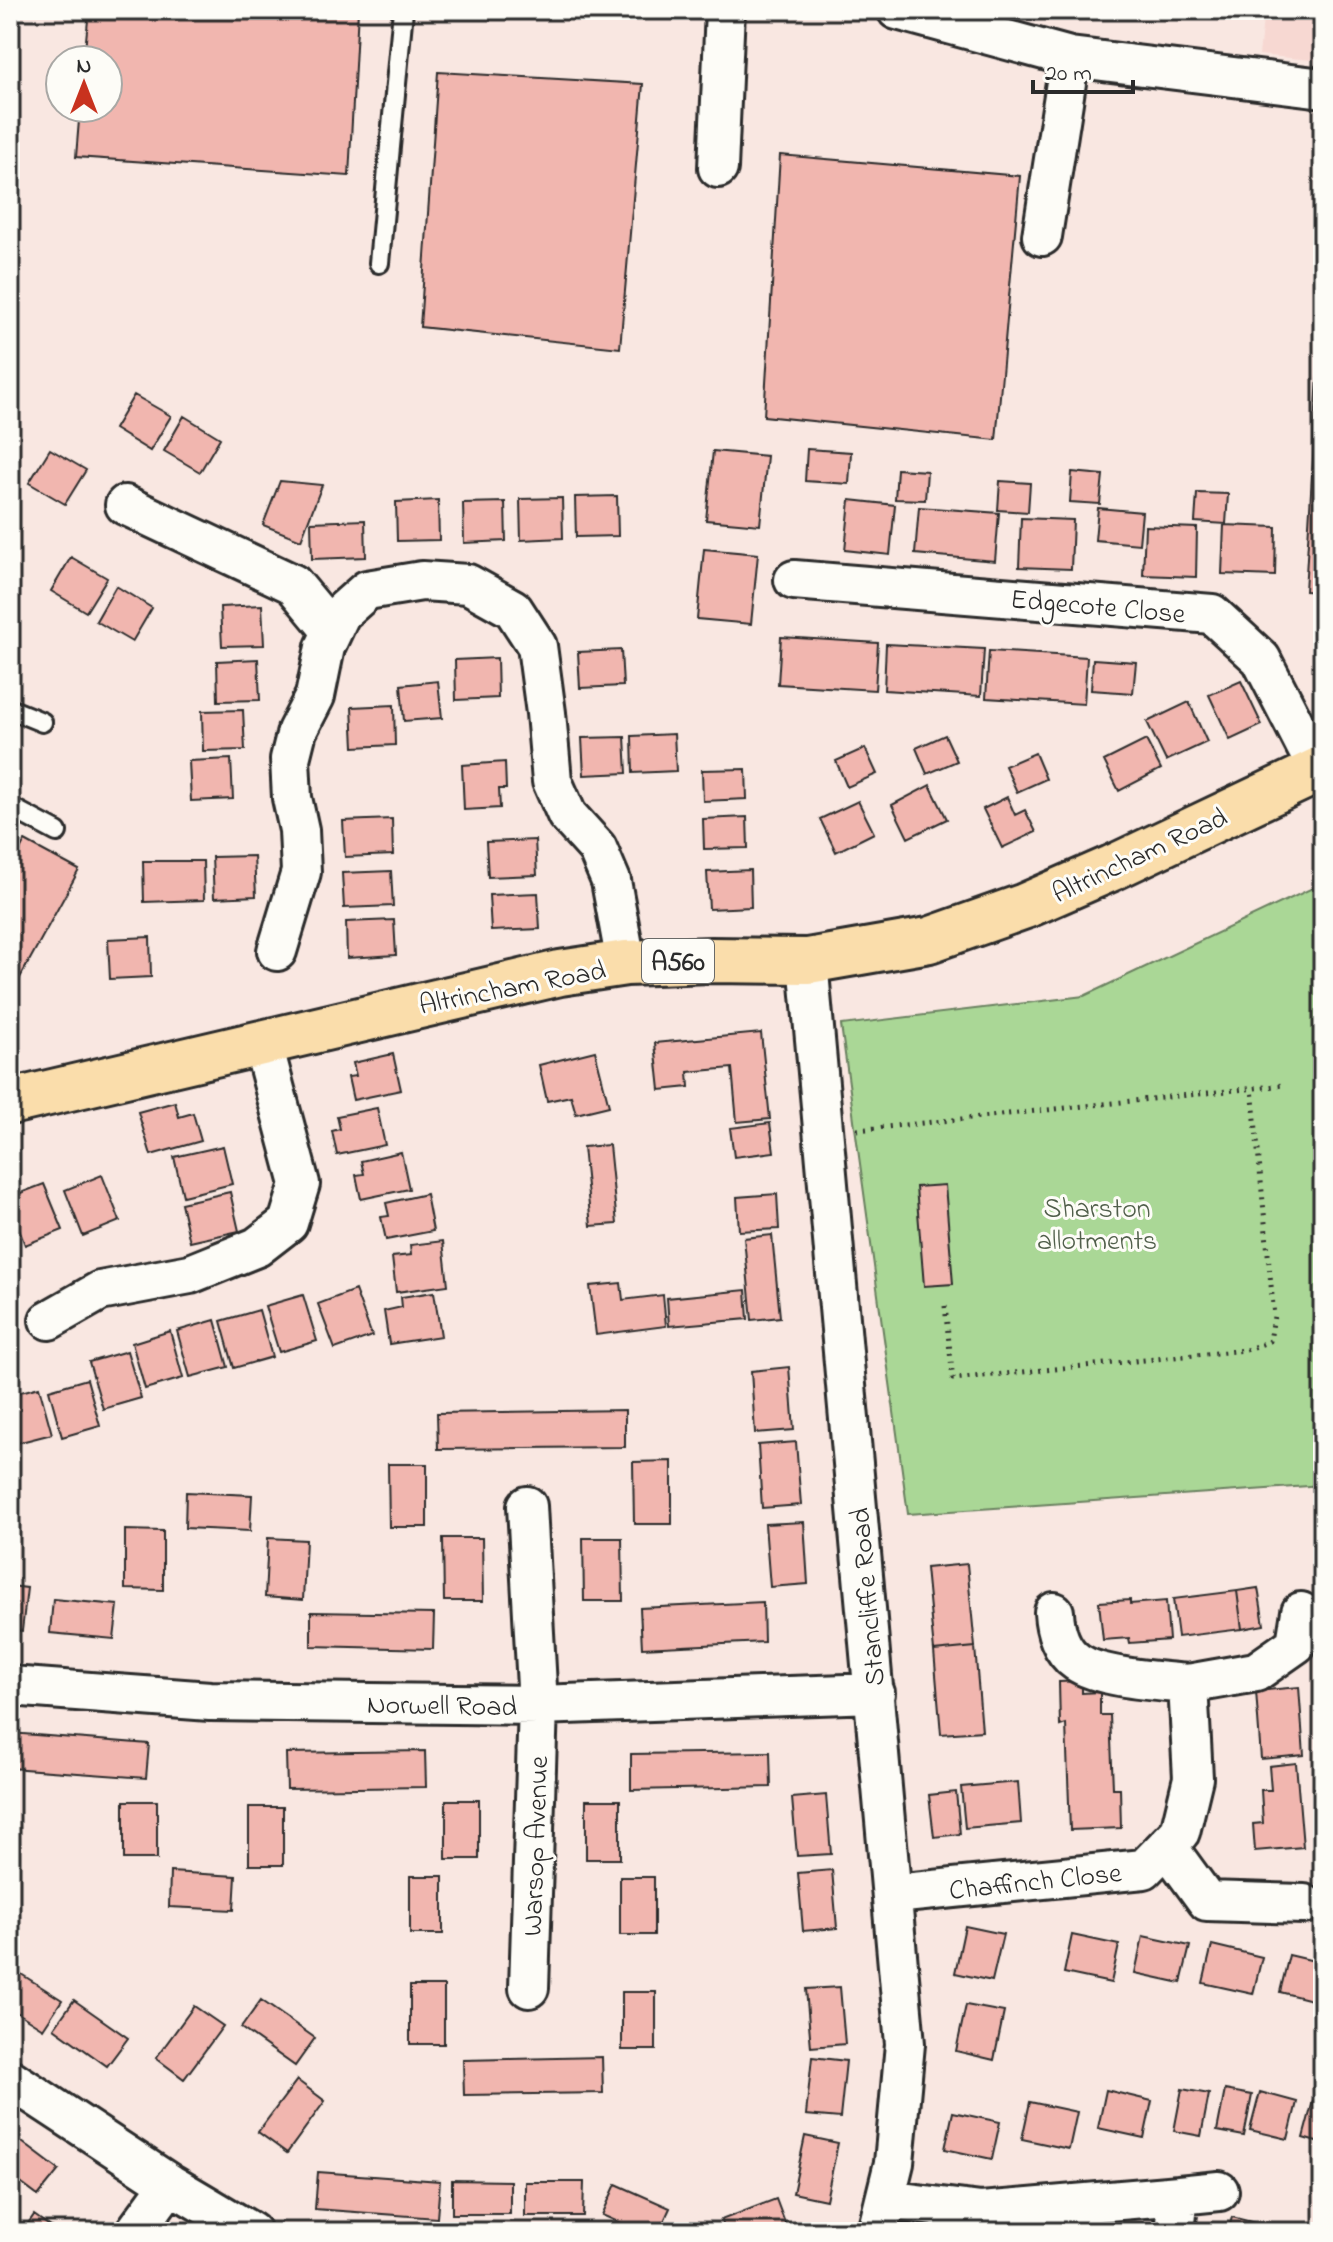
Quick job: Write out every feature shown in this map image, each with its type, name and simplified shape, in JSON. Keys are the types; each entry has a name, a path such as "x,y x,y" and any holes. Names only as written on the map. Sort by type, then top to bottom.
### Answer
{"main road":[{"name":"Altrincham Road","path":"10,1102 560,973 626,963 808,961 929,940 1025,906 1321,769"}],"street":[{"path":"718,168 725,10"},
{"path":"897,10 1070,57 1323,88"},
{"path":"1042,236 1070,57"},
{"path":"125,505 293,584 332,631"},
{"name":"Edgecote Close","path":"794,580 1212,614 1261,659 1321,769"},
{"path":"277,951 301,872 290,759 297,731 315,696 325,647 341,613 367,590 422,581 468,584 513,609 537,646 552,781 567,815 597,848 611,881 626,963"},
{"name":"Stancliffe Road","path":"808,961 894,1894 905,2044 894,2163 881,2216"},
{"path":"49,1320 100,1291 190,1274 257,1247 288,1223 300,1184 262,1041"},
{"name":"Warsop Avenue","path":"527,1506 538,1705 529,1988"},
{"path":"1054,1612 1056,1634 1076,1662 1118,1676 1188,1684 1256,1672 1296,1644 1301,1612"},
{"name":"Chaffinch Close","path":"894,1894 1144,1869 1180,1832 1193,1778 1188,1684"},
{"name":"Norwell Road","path":"10,1686 210,1701 538,1705 875,1693"},
{"path":"1167,1846 1207,1901 1304,1904"},
{"path":"10,2079 170,2184 251,2232"},
{"path":"135,2232 170,2184"},
{"path":"881,2216 981,2212 1177,2214 1219,2191"}],"lane":[{"path":"379,263 403,10"},
{"path":"10,709 42,722"},
{"path":"10,807 57,832"}],"path":[{"path":"824,1134 1284,1085"},
{"path":"945,1306 953,1379 1246,1350 1270,1341 1274,1316 1252,1088"}],"shaded area":[{"path":"1264,10 1323,10 1323,61 1259,55"}],"green space":[{"name":"Sharston allotments","path":"1323,883 1323,1485 908,1514 841,1025 1084,996"}],"building":[{"path":"89,10 358,10 349,176 76,157 79,124 124,124 124,44 86,44"},
{"path":"438,72 643,84 620,348 420,327"},
{"path":"780,155 1020,176 996,440 764,416"},
{"path":"1323,293 1323,592 1305,591"},
{"path":"134,395 171,416 150,451 114,429"},
{"path":"184,416 220,438 200,472 164,451"},
{"path":"50,449 86,470 65,504 29,483"},
{"path":"807,449 851,452 849,484 805,481"},
{"path":"713,451 767,456 760,525 706,520"},
{"path":"897,469 927,471 925,500 895,499"},
{"path":"1072,472 1103,475 1100,504 1070,502"},
{"path":"280,481 322,485 301,540 263,525"},
{"path":"1000,481 1030,483 1028,512 998,510"},
{"path":"1197,493 1228,494 1226,524 1195,522"},
{"path":"617,496 618,536 576,537 575,497"},
{"path":"562,498 563,538 521,540 520,499"},
{"path":"438,500 439,540 397,541 396,502"},
{"path":"850,500 895,505 890,555 845,550"},
{"path":"505,502 506,541 464,543 463,503"},
{"path":"919,507 999,513 995,561 915,554"},
{"path":"1098,508 1142,512 1139,544 1095,540"},
{"path":"1021,518 1073,520 1071,569 1019,567"},
{"path":"365,520 366,557 312,559 311,522"},
{"path":"1224,525 1276,527 1275,576 1222,574"},
{"path":"1145,526 1197,528 1196,577 1143,575"},
{"path":"704,549 758,554 751,624 697,619"},
{"path":"71,557 107,578 86,612 51,591"},
{"path":"116,586 152,608 132,642 96,621"},
{"path":"262,605 264,645 222,646 220,607"},
{"path":"781,637 878,643 875,690 778,684"},
{"path":"886,644 984,649 981,696 884,690"},
{"path":"621,650 623,686 580,688 578,652"},
{"path":"989,651 1087,657 1084,704 986,698"},
{"path":"497,658 498,698 456,700 455,660"},
{"path":"258,659 260,700 218,701 217,661"},
{"path":"1093,659 1136,662 1133,693 1091,690"},
{"path":"438,681 442,718 404,721 401,685"},
{"path":"1241,681 1262,725 1230,740 1209,695"},
{"path":"1189,702 1207,742 1166,761 1147,722"},
{"path":"394,705 395,745 354,747 352,707"},
{"path":"243,710 245,750 203,751 202,711"},
{"path":"674,734 676,771 633,773 632,736"},
{"path":"945,735 957,761 927,774 916,748"},
{"path":"625,737 627,773 584,775 582,738"},
{"path":"1146,740 1161,769 1119,791 1104,761"},
{"path":"865,748 877,774 847,787 836,761"},
{"path":"1035,753 1046,779 1017,792 1005,766"},
{"path":"231,759 233,799 191,801 189,761"},
{"path":"505,762 506,789 499,789 500,808 464,810 462,765"},
{"path":"746,769 747,799 703,801 702,770"},
{"path":"930,785 947,819 908,838 892,805"},
{"path":"1007,797 1015,815 1025,810 1036,832 1002,848 983,809"},
{"path":"858,801 874,833 836,852 820,819"},
{"path":"747,817 748,848 704,849 703,819"},
{"path":"392,819 393,855 345,857 343,821"},
{"path":"535,840 537,875 488,877 486,842"},
{"path":"25,841 79,870 10,996 10,869"},
{"path":"254,856 256,896 214,898 212,857"},
{"path":"143,861 203,861 204,900 144,902"},
{"path":"750,870 751,907 709,909 707,872"},
{"path":"391,871 393,906 344,908 342,873"},
{"path":"538,893 540,929 491,931 489,895"},
{"path":"394,920 396,955 347,958 346,922"},
{"path":"150,937 151,977 110,979 108,939"},
{"path":"761,1033 770,1119 737,1122 732,1068 688,1072 689,1087 660,1090 655,1043"},
{"path":"595,1051 609,1106 576,1114 571,1096 547,1101 539,1065"},
{"path":"393,1054 401,1090 353,1100 348,1077 356,1076 353,1063"},
{"path":"175,1102 179,1117 193,1113 201,1141 151,1155 138,1112"},
{"path":"377,1108 385,1145 337,1155 332,1131 340,1129 337,1116"},
{"path":"770,1123 774,1152 734,1157 730,1128"},
{"path":"609,1145 617,1224 591,1226 583,1147"},
{"path":"223,1146 232,1184 183,1196 174,1157"},
{"path":"401,1152 409,1189 361,1199 356,1175 364,1174 361,1161"},
{"path":"102,1175 120,1221 83,1236 65,1190"},
{"path":"44,1184 63,1230 25,1245 10,1206 10,1197"},
{"path":"945,1185 953,1284 924,1286 916,1187"},
{"path":"230,1192 239,1231 190,1242 181,1203"},
{"path":"426,1194 433,1231 386,1240 381,1217 389,1216 386,1203"},
{"path":"777,1194 779,1229 739,1231 737,1197"},
{"path":"772,1235 780,1317 752,1320 744,1238"},
{"path":"443,1241 448,1285 396,1292 392,1257 411,1255 410,1245"},
{"path":"621,1283 623,1300 663,1295 666,1326 596,1335 590,1286"},
{"path":"355,1290 372,1336 335,1349 318,1304"},
{"path":"746,1290 748,1319 669,1326 667,1298"},
{"path":"434,1292 441,1336 389,1344 384,1311 402,1307 401,1297"},
{"path":"303,1295 317,1341 279,1352 265,1306"},
{"path":"259,1310 272,1357 234,1368 221,1321"},
{"path":"215,1320 228,1367 190,1377 177,1331"},
{"path":"170,1331 183,1378 145,1389 132,1343"},
{"path":"127,1351 141,1398 103,1409 89,1362"},
{"path":"789,1367 794,1430 755,1433 751,1371"},
{"path":"87,1379 100,1426 62,1437 49,1390"},
{"path":"39,1387 52,1434 13,1444 10,1395"},
{"path":"625,1410 625,1447 438,1449 437,1413"},
{"path":"796,1442 801,1505 762,1508 758,1445"},
{"path":"672,1461 672,1524 634,1524 633,1462"},
{"path":"388,1464 427,1464 427,1527 389,1527"},
{"path":"186,1492 252,1495 250,1531 185,1528"},
{"path":"804,1522 808,1584 770,1587 765,1524"},
{"path":"125,1530 163,1531 163,1590 125,1589"},
{"path":"268,1538 306,1540 303,1600 265,1597"},
{"path":"443,1538 482,1538 483,1601 444,1601"},
{"path":"583,1538 622,1538 623,1601 584,1601"},
{"path":"967,1564 975,1647 934,1651 926,1568"},
{"path":"10,1586 27,1588 22,1631 10,1630"},
{"path":"1258,1588 1264,1625 1242,1629 1237,1591"},
{"path":"1237,1591 1242,1629 1178,1637 1173,1599"},
{"path":"53,1599 118,1605 114,1639 50,1633"},
{"path":"1130,1600 1130,1604 1166,1601 1169,1640 1130,1643 1129,1638 1103,1640 1099,1602"},
{"path":"763,1602 764,1642 642,1648 640,1608"},
{"path":"311,1612 434,1614 433,1649 311,1646"},
{"path":"975,1647 982,1731 941,1734 934,1651"},
{"path":"1082,1681 1082,1693 1100,1692 1100,1715 1110,1715 1113,1788 1120,1788 1121,1828 1070,1830 1066,1724 1060,1726 1059,1682"},
{"path":"1299,1687 1304,1755 1261,1759 1256,1691"},
{"path":"10,1733 149,1744 146,1778 10,1768"},
{"path":"425,1751 426,1787 287,1789 286,1753"},
{"path":"770,1752 771,1787 631,1790 631,1754"},
{"path":"1296,1763 1303,1847 1255,1851 1253,1824 1263,1823 1261,1790 1271,1790 1269,1766"},
{"path":"1018,1782 1021,1823 965,1828 961,1787"},
{"path":"956,1792 960,1834 934,1837 929,1795"},
{"path":"826,1795 831,1854 797,1856 792,1798"},
{"path":"446,1800 479,1800 479,1859 446,1859"},
{"path":"586,1800 620,1800 620,1859 586,1859"},
{"path":"124,1801 157,1801 157,1859 124,1859"},
{"path":"249,1807 283,1807 283,1865 249,1865"},
{"path":"832,1870 837,1928 803,1931 798,1873"},
{"path":"170,1872 236,1876 234,1910 169,1907"},
{"path":"410,1876 443,1876 443,1934 410,1934"},
{"path":"620,1877 654,1877 654,1935 620,1935"},
{"path":"965,1926 1003,1934 992,1981 955,1973"},
{"path":"1072,1935 1119,1945 1111,1983 1064,1973"},
{"path":"1143,1936 1190,1946 1181,1983 1135,1973"},
{"path":"1212,1945 1262,1957 1253,1994 1203,1983"},
{"path":"1289,1955 1323,1963 1323,2003 1280,1992"},
{"path":"10,1967 62,2000 43,2029 10,2008"},
{"path":"410,1986 444,1986 444,2044 410,2044"},
{"path":"840,1987 845,2044 811,2047 806,1989"},
{"path":"622,1992 656,1992 656,2050 622,2050"},
{"path":"74,2000 128,2038 107,2066 54,2028"},
{"path":"261,2000 315,2038 295,2066 241,2028"},
{"path":"966,2005 1004,2012 994,2060 956,2051"},
{"path":"194,2006 223,2026 184,2079 156,2058"},
{"path":"602,2057 603,2093 464,2095 463,2060"},
{"path":"812,2057 846,2061 840,2118 806,2115"},
{"path":"297,2080 325,2101 287,2153 258,2132"},
{"path":"1182,2089 1209,2094 1201,2136 1174,2131"},
{"path":"1106,2090 1152,2101 1144,2138 1098,2128"},
{"path":"1225,2090 1252,2095 1244,2136 1217,2131"},
{"path":"1260,2092 1297,2102 1288,2139 1250,2130"},
{"path":"1313,2101 1323,2103 1323,2144 1303,2138"},
{"path":"1030,2102 1077,2112 1069,2149 1022,2139"},
{"path":"953,2112 1000,2122 992,2159 945,2149"},
{"path":"10,2133 59,2170 38,2196 10,2175"},
{"path":"805,2136 838,2143 826,2200 793,2193"},
{"path":"318,2172 440,2181 437,2218 315,2209"},
{"path":"452,2180 510,2181 510,2214 452,2214"},
{"path":"525,2182 584,2182 583,2216 525,2216"},
{"path":"616,2184 670,2208 659,2232 641,2232 602,2215"},
{"path":"776,2199 788,2231 726,2232 721,2220"},
{"path":"34,2215 58,2232 22,2232"},
{"path":"1232,2217 1259,2224 1257,2232 1228,2232"}]}
